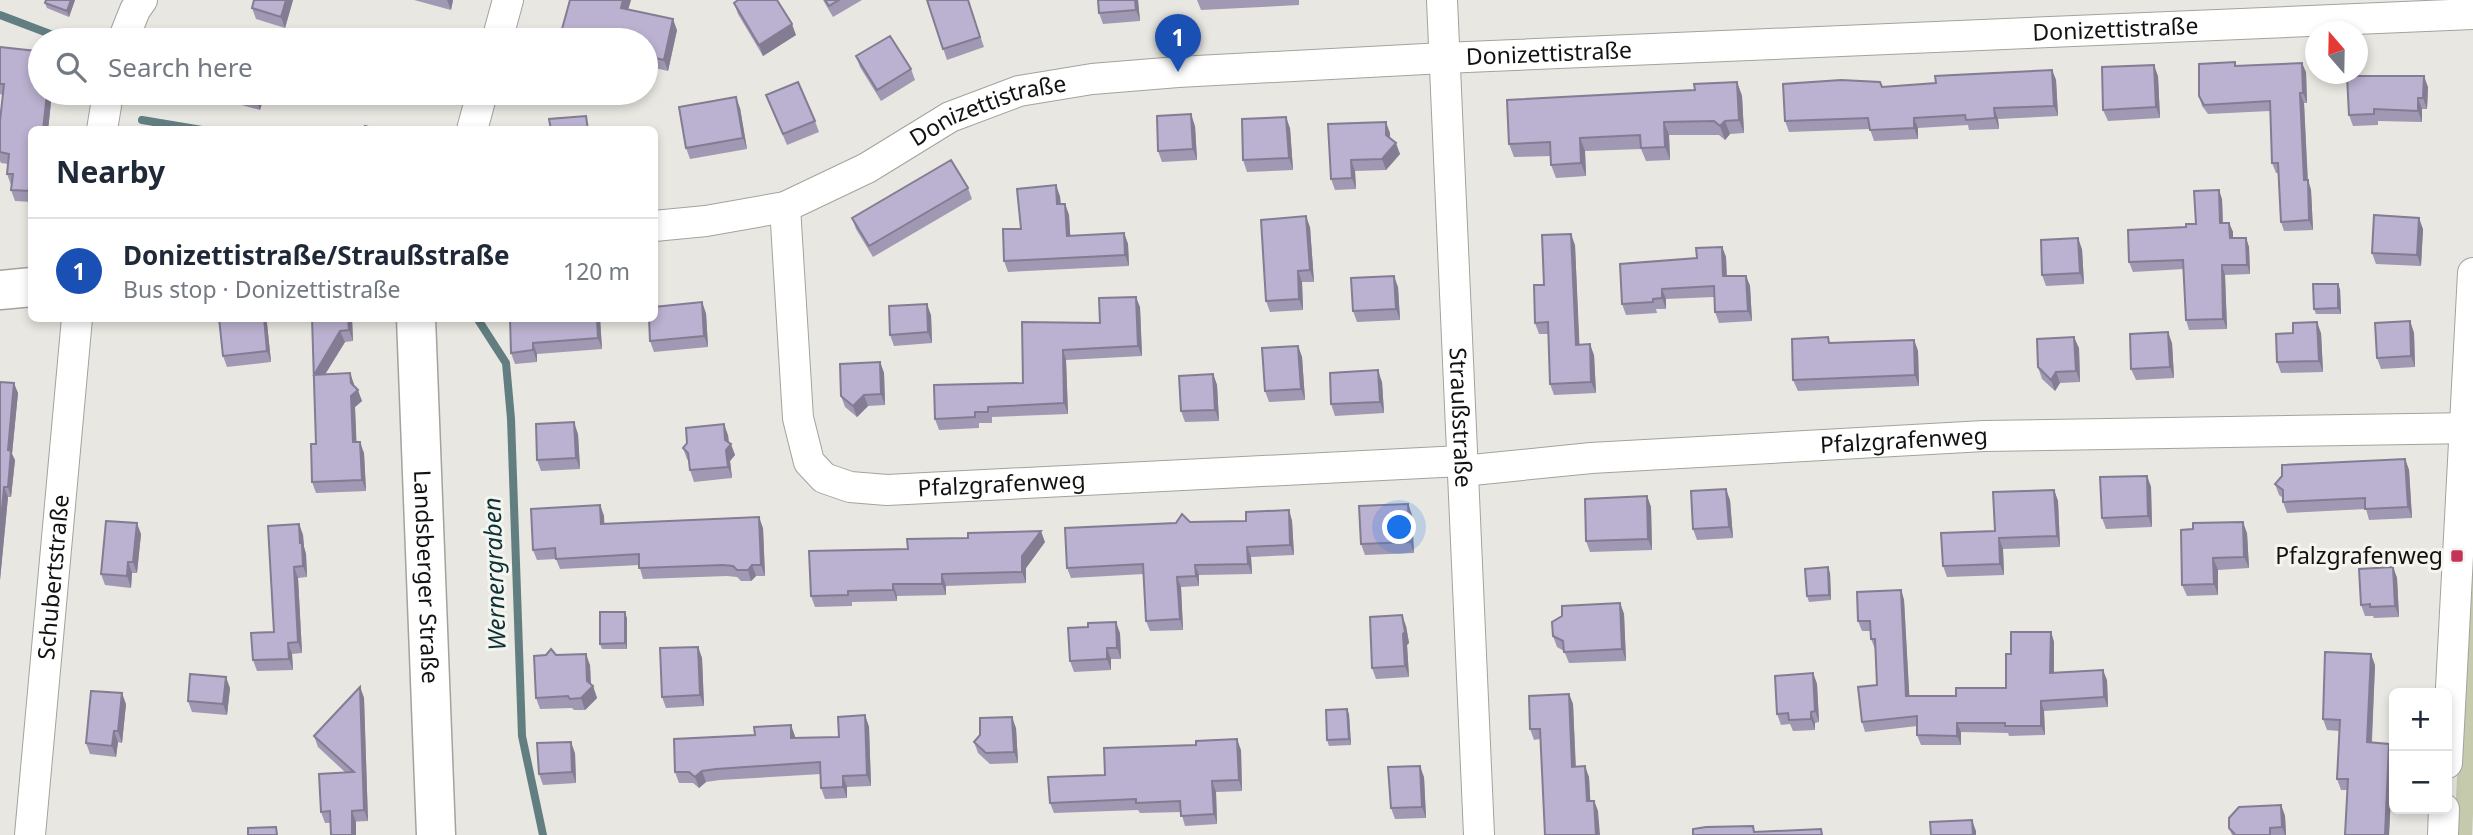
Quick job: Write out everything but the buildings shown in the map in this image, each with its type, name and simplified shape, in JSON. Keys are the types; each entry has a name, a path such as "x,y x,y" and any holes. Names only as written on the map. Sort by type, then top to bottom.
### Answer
{"street":[{"path":"501,28 509,0"},
{"name":"Straußstraße","path":"1442,0 1479,835"},
{"path":"128,28 138,5"},
{"name":"Donizettistraße","path":"658,226 706,221 785,207 867,168 950,117 1019,91 1092,79 1444,58 2473,14"},
{"path":"103,126 106,105"},
{"path":"473,126 479,105"},
{"name":"Pfalzgrafenweg","path":"785,207 799,418 809,463 824,478 850,487 887,490 1461,466 1984,436 2468,428"},
{"path":"2448,751 2468,428 2473,273"},
{"path":"0,290 28,287"},
{"name":"Schubertstraße","path":"30,835 77,322"},
{"name":"Landsberger Straße","path":"416,322 436,835"},
{"path":"2443,835 2445,814"}],"green space":[{"path":"2473,472 2472,835 2454,835"}],"waterway":[{"name":"Wernergraben","path":"0,15 34,28"},
{"name":"Wernergraben","path":"142,120 178,126"},
{"name":"Wernergraben","path":"480,322 506,363 511,419 522,736 543,835"}],"place":[{"name":"Donizettistraße/Straußstraße","path":"1178,72"},
{"name":"Pfalzgrafenweg","path":"2457,556"}]}
